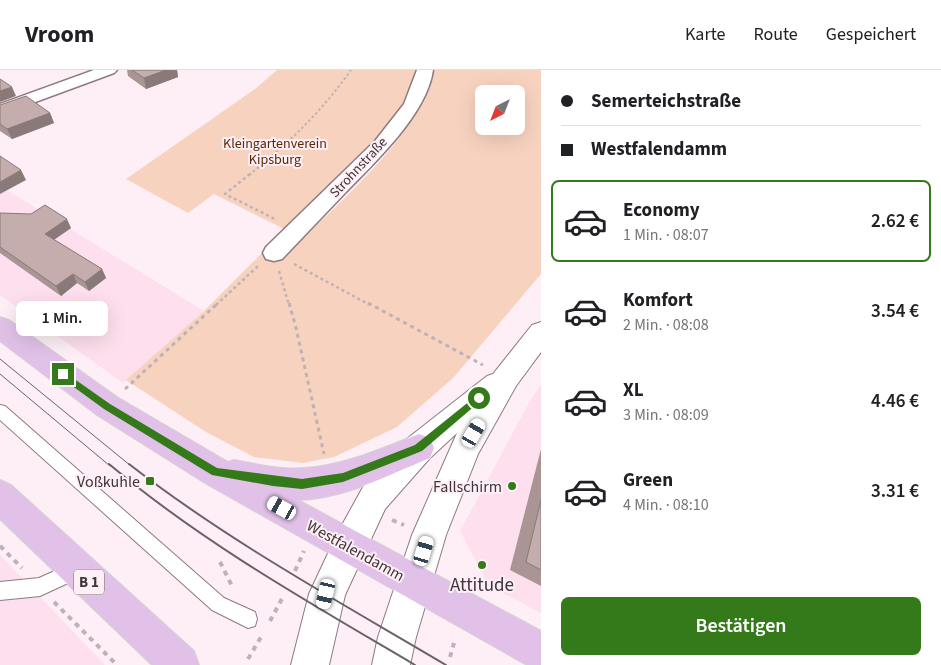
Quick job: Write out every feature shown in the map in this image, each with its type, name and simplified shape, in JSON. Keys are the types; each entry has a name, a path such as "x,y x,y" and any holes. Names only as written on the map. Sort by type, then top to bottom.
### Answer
{"main road":[{"name":"Westfalendamm","path":"0,328 107,406 216,472 541,652"},
{"path":"391,665 397,637 429,535 466,447 506,378 541,332"},
{"path":"310,665 326,594 374,498 419,448 455,417 506,378"},
{"path":"216,472 273,482 302,484 343,478 419,448"},
{"name":"B 1","path":"0,496 76,570 180,665"}],"street":[{"path":"0,110 106,70"},
{"name":"Strohnstraße","path":"274,254 381,145 412,105 424,77 424,70"}],"lane":[{"path":"0,411 218,604 248,619"},
{"path":"0,591 40,587 76,570"}],"path":[{"path":"298,230 224,194 273,156 308,123 331,98 351,70"},
{"path":"274,254 506,378"},
{"path":"124,390 262,262 274,254"},
{"path":"274,254 296,328 325,458"},
{"path":"0,546 117,665"},
{"path":"295,571 305,548"},
{"path":"450,657 454,643"}],"shaded area":[{"path":"0,186 204,311 123,383 0,295"},
{"path":"541,384 541,613 489,586 460,531"},
{"path":"0,555 105,665 0,665"}],"green space":[{"name":"Kleingartenverein Kipsburg","path":"277,70 417,70 402,106 375,139 284,229 214,194 188,213 126,179 255,89"},
{"path":"432,70 541,70 541,274 453,378 397,427 334,457 303,463 254,457 206,432 126,380 204,311 275,240 292,249 376,166 413,118 426,93"}],"building":[{"path":"132,70 166,70 144,78"},
{"path":"0,79 12,87 0,91"},
{"path":"26,96 50,113 7,129 0,124 0,105"},
{"path":"0,156 21,170 0,182"},
{"path":"45,205 67,219 45,234 102,269 85,282 73,274 56,286 0,247 0,213 31,214"},
{"path":"541,500 541,570 526,562"}],"tram line":[{"path":"0,359 131,466"},
{"path":"0,374 110,466"},
{"path":"109,464 145,493 219,546 415,665"},
{"path":"129,464 244,545 446,665"}],"place":[{"name":"Voßkuhle","path":"150,481"},
{"name":"Fallschirm","path":"512,486"},
{"name":"Attitude","path":"482,565"}],"route":[{"path":"63,374 107,406 216,472 273,482 302,484 343,478 419,448 479,398"}]}
